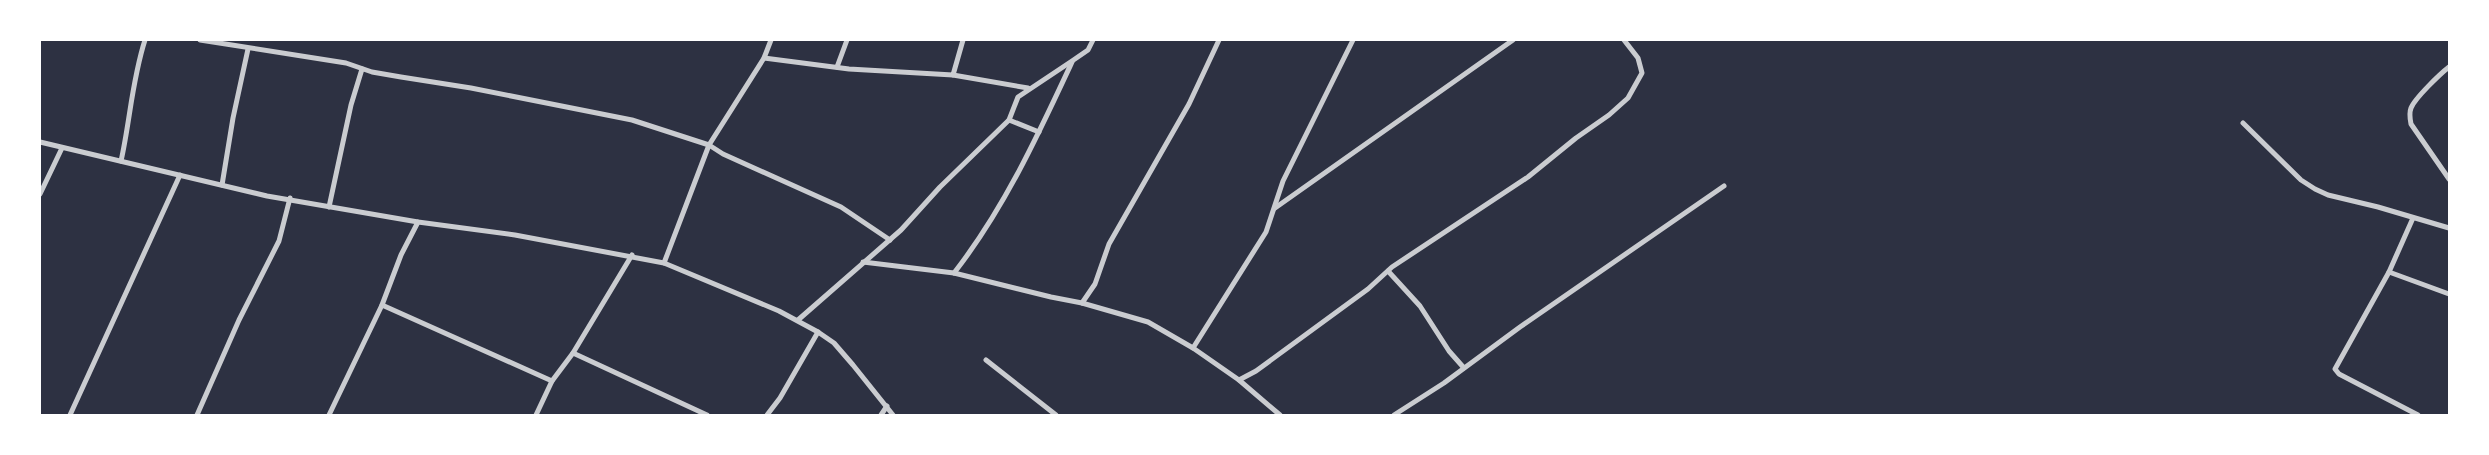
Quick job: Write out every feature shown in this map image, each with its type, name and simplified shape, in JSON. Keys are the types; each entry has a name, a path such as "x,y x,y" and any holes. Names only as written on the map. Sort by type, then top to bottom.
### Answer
{"street":[{"path":"122,162 135,72 145,40"},
{"path":"200,40 346,63 362,69 632,120 709,144 723,154 841,208 890,240"},
{"path":"664,264 709,144 764,58 771,40"},
{"path":"837,67 847,40"},
{"path":"953,75 963,40"},
{"path":"798,320 890,240 1009,120 1018,97 1028,88 1072,62 1088,50 1093,40"},
{"path":"1082,302 1096,284 1109,244 1185,112 1219,40"},
{"path":"1193,348 1263,239 1283,181 1353,40"},
{"path":"1275,208 1514,40"},
{"path":"1239,380 1256,371 1437,236 1528,177 1628,98 1642,73 1638,58 1624,40"},
{"path":"222,185 248,49"},
{"path":"764,58 837,67 953,75 1028,88"},
{"path":"954,273 979,241 1039,132 1072,62"},
{"path":"2449,68 2411,107 2410,115 2411,124 2449,179"},
{"path":"329,207 351,105 362,69"},
{"path":"1009,120 1039,132"},
{"path":"2243,123 2301,180 2315,189 2328,195 2449,228"},
{"path":"40,142 267,196 290,198 329,207 418,222 516,234 664,264 798,320 818,332 834,343 893,415"},
{"path":"40,194 62,148"},
{"path":"70,415 180,175"},
{"path":"1394,415 1724,186"},
{"path":"197,415 239,320 279,241 290,198"},
{"path":"2413,218 2389,272 2336,370 2418,415"},
{"path":"329,415 382,305 400,255 418,222"},
{"path":"536,415 552,381 573,353 632,256"},
{"path":"863,262 954,273 1082,302 1148,322 1193,348 1239,380 1280,415"},
{"path":"1388,271 1420,306 1448,351 1464,368"},
{"path":"2389,272 2449,294"},
{"path":"382,305 552,381"},
{"path":"767,415 780,398 818,332"},
{"path":"573,353 707,415"},
{"path":"986,360 1056,415"},
{"path":"881,415 887,406"}]}
